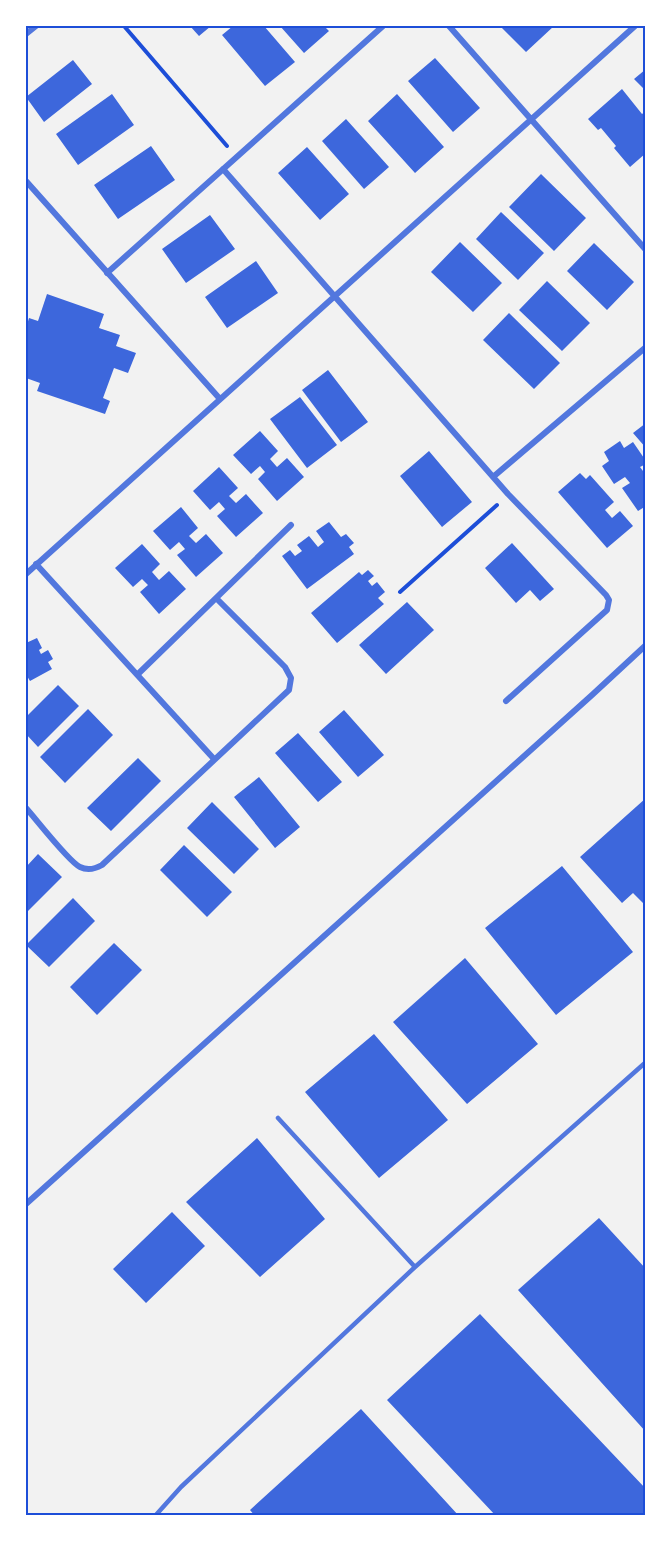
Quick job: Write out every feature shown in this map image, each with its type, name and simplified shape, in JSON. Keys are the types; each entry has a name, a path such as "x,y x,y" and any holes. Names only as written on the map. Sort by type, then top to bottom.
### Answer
{"street":[{"path":"26,34 36,26"},
{"path":"107,273 383,26"},
{"path":"449,26 532,118 645,250"},
{"path":"26,574 634,26"},
{"path":"223,169 508,494 609,600 607,610 506,701"},
{"path":"26,181 220,399"},
{"path":"493,477 645,347"},
{"path":"138,674 291,525"},
{"path":"36,564 214,759"},
{"path":"27,811 75,864 88,869 96,869 289,690 291,678 285,667 216,598"},
{"path":"26,1204 645,645"}],"lane":[{"path":"155,1515 181,1487 415,1267 645,1062"},
{"path":"278,1118 415,1267"}],"path":[{"path":"124,26 236,157"},
{"path":"400,592 508,494"}],"building":[{"path":"190,26 211,26 199,36"},
{"path":"233,26 264,26 295,62 265,86 222,35"},
{"path":"280,26 324,26 329,31 304,53"},
{"path":"500,26 554,26 526,52"},
{"path":"435,58 480,108 453,132 408,81"},
{"path":"73,60 92,84 44,122 26,97"},
{"path":"646,69 646,91 634,79"},
{"path":"622,89 642,114 646,111 646,153 630,167 601,128 598,130 588,119"},
{"path":"112,94 134,125 78,165 56,134"},
{"path":"397,94 444,147 415,173 368,121"},
{"path":"346,119 389,167 364,189 322,141"},
{"path":"151,146 175,180 118,219 94,185"},
{"path":"307,147 349,194 320,220 278,173"},
{"path":"541,174 586,218 554,251 509,207"},
{"path":"501,212 544,253 518,280 476,239"},
{"path":"210,215 235,249 186,283 162,249"},
{"path":"460,242 502,283 473,312 431,272"},
{"path":"594,243 634,282 607,310 567,271"},
{"path":"256,261 278,293 227,328 205,297"},
{"path":"547,281 590,323 562,351 519,310"},
{"path":"47,294 104,314 99,328 120,335 116,346 136,353 128,373 114,368 103,398 110,401 105,414 37,391 40,383 26,378 28,348 26,348 26,328 29,318 38,321"},
{"path":"509,313 560,363 534,389 483,340"},
{"path":"328,370 368,422 341,442 302,390"},
{"path":"300,397 337,445 307,468 270,419"},
{"path":"646,423 646,448 633,433"},
{"path":"260,431 278,451 270,459 277,467 287,458 304,477 277,501 258,479 265,472 260,466 251,474 233,455"},
{"path":"620,441 624,448 633,442 646,461 646,464 640,467 646,475 646,506 638,511 622,488 630,483 625,477 614,484 602,466 609,461 604,452"},
{"path":"429,451 472,502 442,527 400,476"},
{"path":"219,467 238,488 229,496 236,503 246,494 263,513 236,537 217,516 225,509 219,502 210,510 193,491"},
{"path":"580,473 586,479 590,475 614,502 605,510 612,518 620,511 633,526 607,548 558,492"},
{"path":"181,507 198,528 189,536 196,543 206,534 223,553 196,577 177,555 185,549 179,542 170,550 153,531"},
{"path":"329,522 341,537 346,534 354,543 349,547 354,554 307,589 282,556 290,550 295,556 302,551 297,545 309,536 318,547 324,542 316,531"},
{"path":"512,543 554,589 540,601 530,590 516,603 485,568"},
{"path":"142,544 160,564 152,572 159,580 169,571 186,589 159,614 140,592 148,585 142,579 133,587 115,568"},
{"path":"368,570 374,576 368,581 372,586 377,582 385,592 378,598 384,604 337,643 311,613 359,572 362,575"},
{"path":"407,602 434,630 386,674 359,645"},
{"path":"37,638 42,648 39,650 41,654 48,650 53,659 48,662 52,669 30,681 26,677 26,643"},
{"path":"58,685 79,706 38,747 26,734 26,717"},
{"path":"88,709 113,735 65,783 40,757"},
{"path":"344,710 384,755 358,777 319,732"},
{"path":"298,733 342,782 318,802 275,753"},
{"path":"138,758 161,781 111,831 87,808"},
{"path":"259,777 300,827 275,848 234,797"},
{"path":"646,798 646,906 633,893 622,903 580,857"},
{"path":"212,802 259,849 234,874 187,828"},
{"path":"184,845 232,892 207,917 160,870"},
{"path":"38,854 62,877 26,913 26,867"},
{"path":"562,866 633,952 556,1015 485,928"},
{"path":"73,898 95,921 49,967 26,945"},
{"path":"114,943 142,970 97,1015 70,987"},
{"path":"465,958 538,1044 467,1104 393,1022"},
{"path":"374,1034 448,1120 379,1178 305,1092"},
{"path":"257,1138 325,1219 260,1277 186,1202"},
{"path":"172,1212 205,1246 146,1303 113,1269"},
{"path":"599,1218 646,1269 646,1432 518,1290"},
{"path":"480,1314 646,1489 646,1516 496,1516 387,1400"},
{"path":"361,1409 459,1516 255,1516 250,1510"}]}
